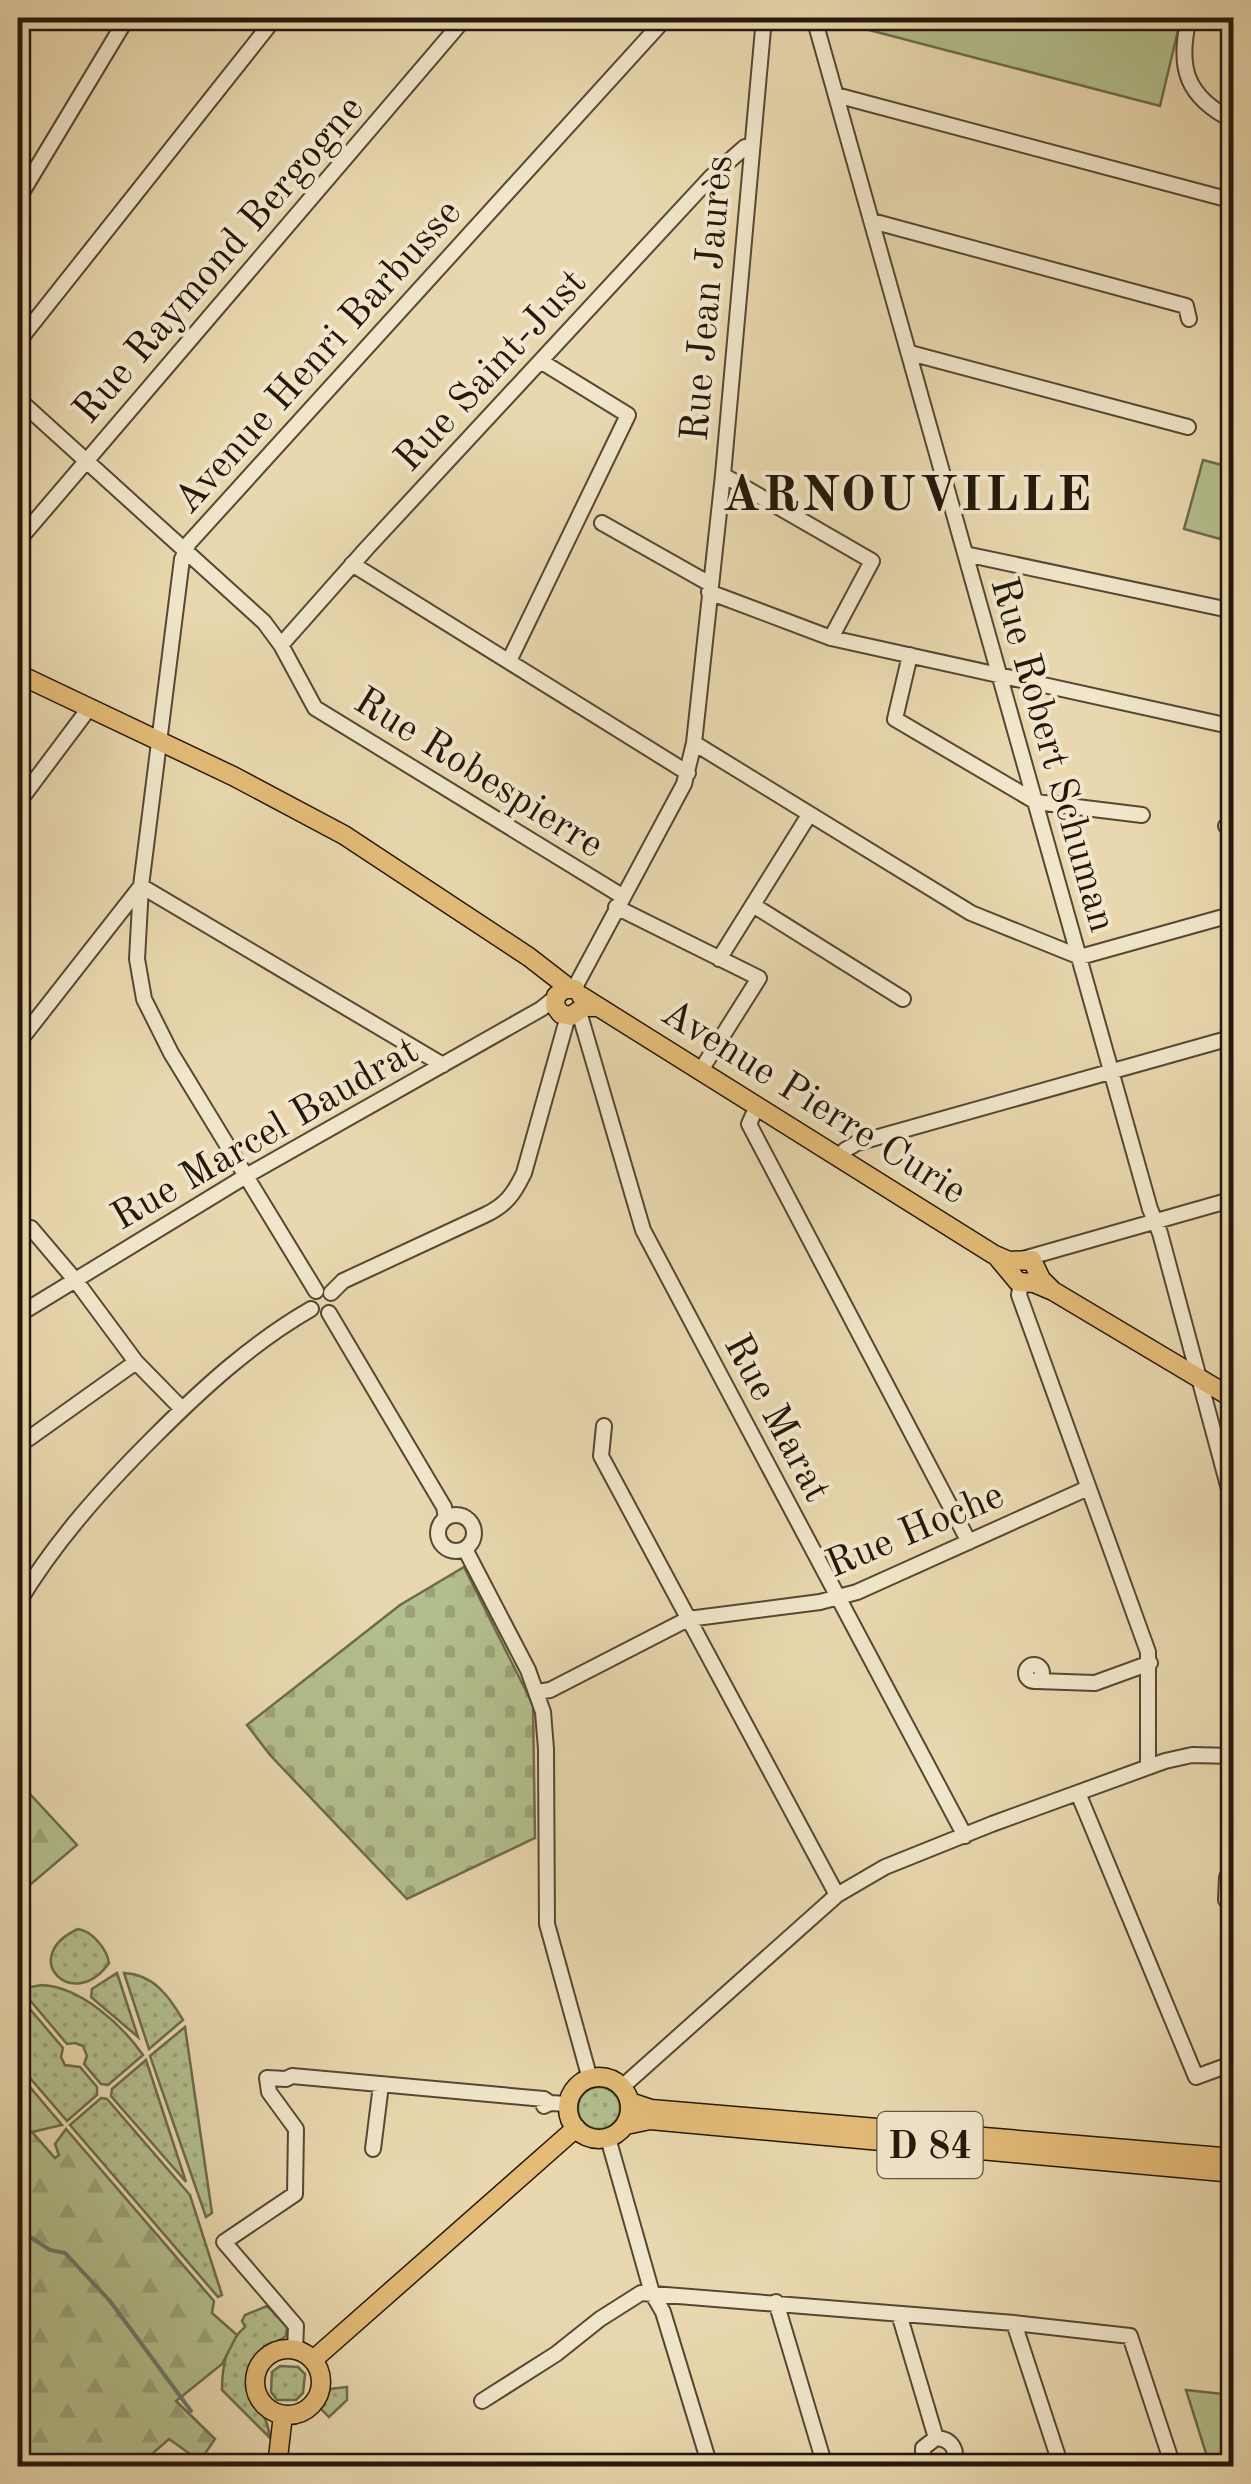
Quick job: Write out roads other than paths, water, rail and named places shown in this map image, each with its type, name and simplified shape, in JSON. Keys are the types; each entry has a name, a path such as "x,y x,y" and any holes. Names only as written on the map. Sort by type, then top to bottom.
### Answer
{"main road":[{"path":"18,674 159,740 344,835 546,970 572,1004"},
{"name":"Avenue Pierre Curie","path":"572,1004 701,1070 839,1160 993,1254 1028,1269 1054,1291 1234,1399"},
{"path":"607,2078 626,2094 626,2124 608,2138 587,2137 559,2104 590,2079 607,2078"},
{"name":"D 84","path":"626,2094 650,2108 1234,2158"},
{"name":"D 84","path":"626,2124 650,2120 1234,2173"},
{"path":"313,2360 576,2128"},
{"path":"281,2350 295,2350 313,2360 321,2376 316,2401 302,2412 282,2415 262,2403 256,2389 256,2374 268,2356 281,2350"},
{"path":"277,2466 282,2415"}],"street":[{"path":"18,199 127,18"},
{"path":"18,342 276,18"},
{"name":"Rue Raymond Bergogne","path":"18,541 465,18"},
{"name":"Avenue Henri Barbusse","path":"323,1292 171,1053 144,999 136,958 159,740 188,543 666,18"},
{"name":"Rue Jean Jaurès","path":"323,1292 485,1216 512,1196 524,1174 572,1004 619,902 688,773 723,475 764,18"},
{"name":"Rue Robert Schuman","path":"814,18 1234,1508"},
{"path":"1189,18 1182,47 1191,86 1206,105 1234,121"},
{"path":"836,94 1234,201"},
{"name":"Rue Saint-Just","path":"281,645 711,178 745,147 751,148"},
{"path":"872,221 1186,306 1188,319"},
{"path":"910,353 1188,427"},
{"path":"509,661 628,415 542,362"},
{"name":"Rue Robespierre","path":"18,398 264,622 316,708 619,902 719,960 759,978 701,1070"},
{"path":"723,475 872,561 831,638"},
{"path":"602,524 710,588 831,638 1234,727"},
{"path":"965,554 1234,611"},
{"path":"352,564 688,773"},
{"path":"910,656 896,719 1036,802 1142,815"},
{"path":"18,804 90,707"},
{"path":"694,743 970,913 1080,957 1234,914"},
{"path":"719,960 809,814"},
{"path":"18,1042 142,886 443,1065"},
{"path":"753,904 903,999"},
{"name":"Rue Marcel Baudrat","path":"18,1315 246,1176 443,1065 572,1004"},
{"name":"Rue Marat","path":"572,1004 643,1230 965,1836"},
{"path":"839,1160 849,1146 857,1143 1234,1037"},
{"path":"757,1106 749,1124 969,1542"},
{"path":"1148,1767 1150,1663 1019,1295 1028,1269 1155,1220 1234,1200"},
{"path":"32,1228 136,1362 182,1409"},
{"path":"323,1292 334,1301 329,1312 321,1315 311,1309 310,1297 323,1292"},
{"path":"18,1603 56,1544 86,1508 182,1409 238,1357 311,1309"},
{"path":"329,1312 444,1507 446,1518"},
{"path":"18,1432 28,1439 136,1362"},
{"path":"604,1426 602,1456 836,1895"},
{"name":"Rue Hoche","path":"537,1692 550,1690 688,1619 839,1598 1088,1488"},
{"path":"464,1516 472,1524 473,1541 465,1549 454,1551 441,1543 439,1527 446,1518 464,1516"},
{"path":"465,1549 537,1692 546,1728 547,1924 590,2079"},
{"path":"1037,1681 1095,1683 1150,1663"},
{"path":"626,2094 836,1895 884,1867 1182,1756 1234,1756"},
{"path":"1078,1793 1196,2077 1234,2063"},
{"path":"1234,1877 1227,1877 1226,1900 1234,1900"},
{"path":"295,2350 296,2326 224,2242 295,2194 296,2129 269,2092 266,2078 292,2076 380,2089 544,2099 559,2104"},
{"path":"372,2149 380,2089"},
{"path":"608,2138 652,2293 664,2312 710,2466"},
{"path":"482,2401 641,2293 1014,2322 1130,2336 1172,2466"},
{"path":"776,2302 826,2466"},
{"path":"899,2314 936,2438"},
{"path":"1014,2322 1060,2466"},
{"path":"927,2466 922,2460 923,2448 936,2438 947,2440 954,2447 956,2458 951,2466"}],"waterway":[{"path":"18,2229 50,2250 65,2253 110,2301 191,2411"}],"district":[{"name":"ARNOUVILLE","path":"908,492"}]}
